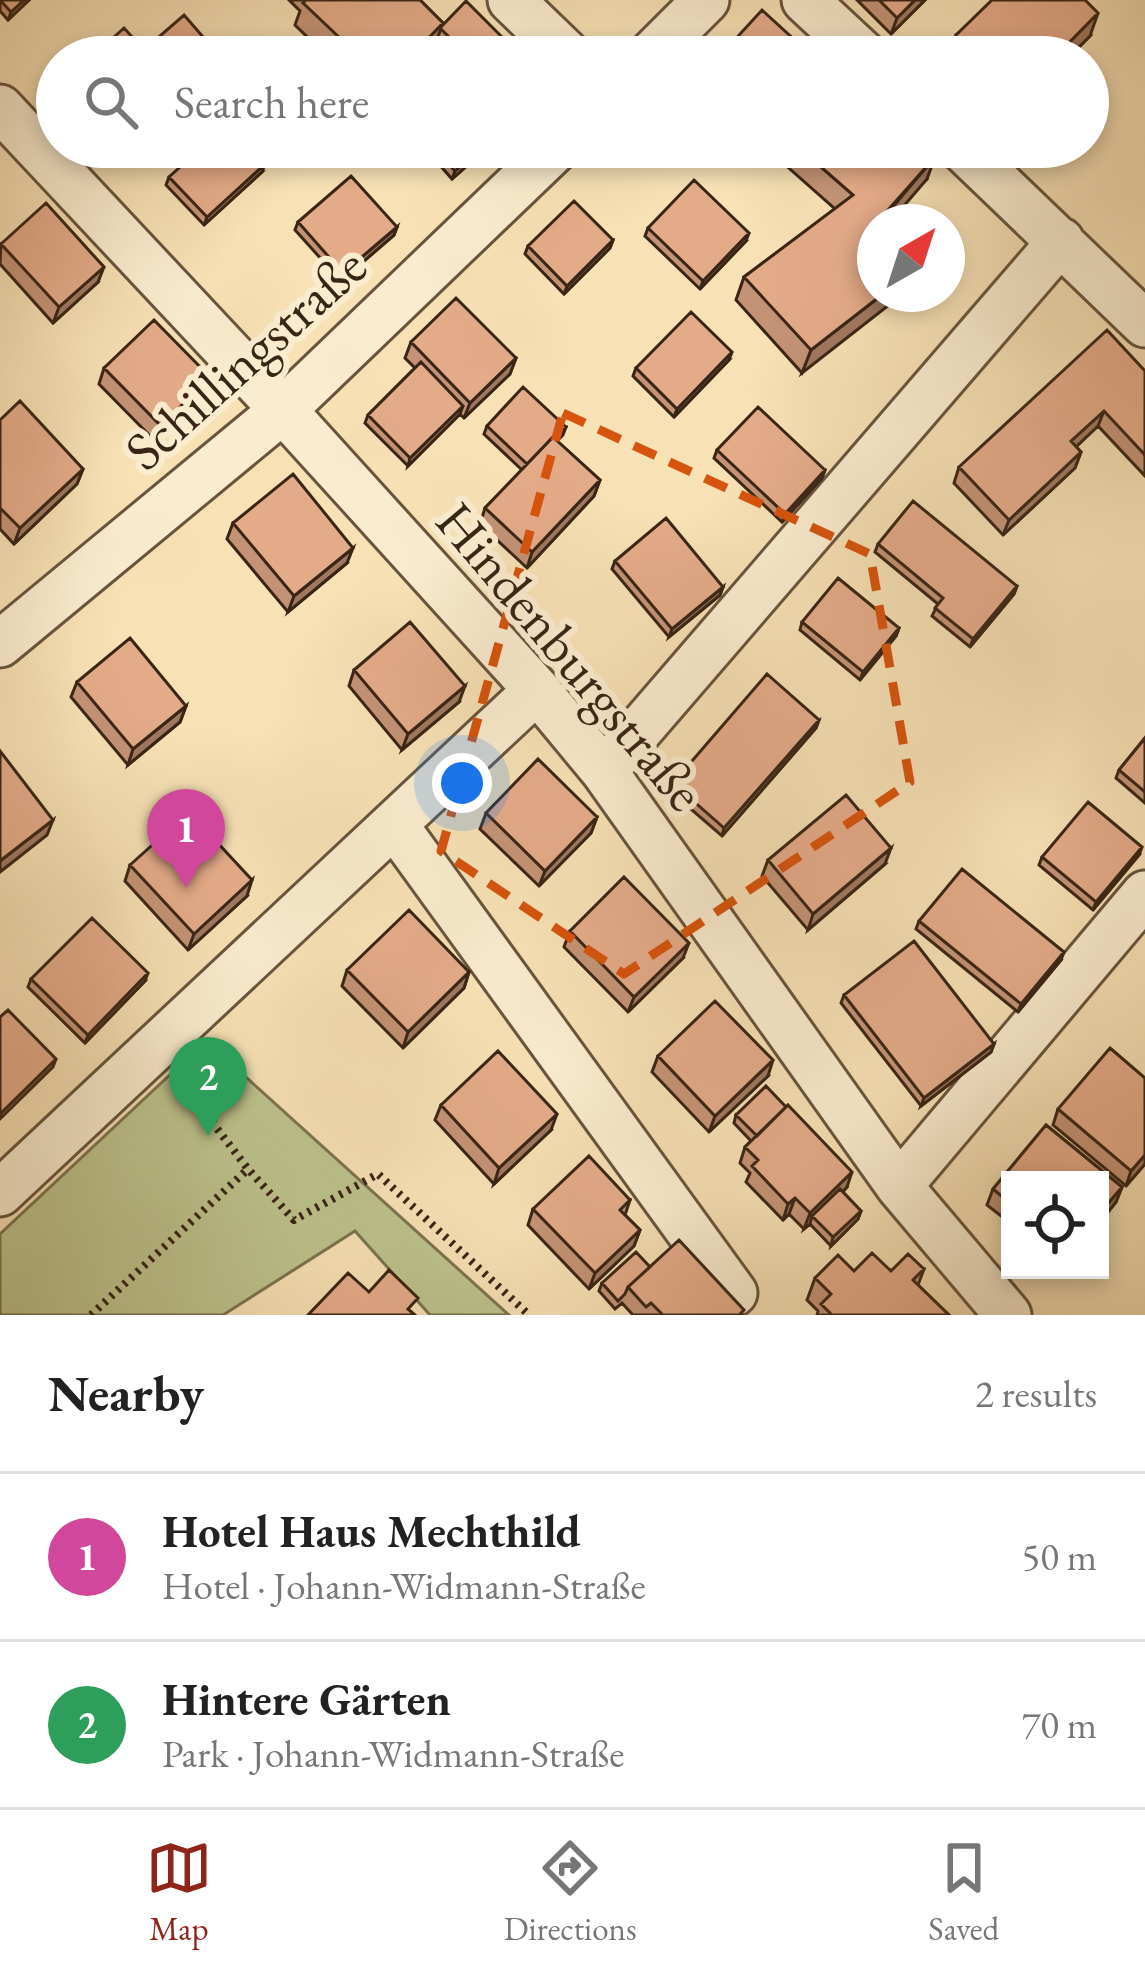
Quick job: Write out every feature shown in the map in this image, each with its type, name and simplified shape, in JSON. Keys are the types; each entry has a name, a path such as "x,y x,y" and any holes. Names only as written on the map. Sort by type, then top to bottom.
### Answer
{"street":[{"path":"511,0 548,36"},
{"path":"671,36 706,0"},
{"path":"806,0 844,36"},
{"name":"Hindenburgstraße","path":"0,108 36,146"},
{"name":"Hindenburgstraße","path":"56,168 537,690 604,772 899,1186 1008,1315"},
{"name":"Schillingstraße","path":"1,642 283,410 535,168"},
{"path":"983,168 1145,324"},
{"path":"604,772 1061,242"},
{"path":"0,1193 537,690"},
{"path":"394,824 734,1293"},
{"path":"899,1186 1145,894"}],"path":[{"path":"156,1049 294,1220 378,1174 529,1315"},
{"path":"91,1315 248,1168"}],"highlighted area":[{"path":"563,413 870,554 910,782 624,974 441,851"}],"green space":[{"path":"206,1041 509,1315 430,1315 355,1231 223,1315 0,1315 0,1234"}],"building":[{"path":"0,0 24,0 11,12"},
{"path":"420,0 443,23 430,36 338,36 303,3"},
{"path":"879,0 915,0 897,18"},
{"path":"992,0 1085,0 1098,13 1076,36 956,35"},
{"path":"466,1 501,36 448,36 440,28"},
{"path":"762,10 790,36 738,36"},
{"path":"184,15 202,36 160,36"},
{"path":"179,168 261,168 207,217 169,177"},
{"path":"822,168 925,168 893,204 857,204 860,312 811,350 744,277 853,195"},
{"path":"351,176 397,227 343,273 298,222"},
{"path":"694,180 749,233 703,281 648,228"},
{"path":"574,201 613,240 567,286 528,246"},
{"path":"46,203 104,267 59,307 1,244"},
{"path":"456,298 516,358 470,403 411,342"},
{"path":"691,312 732,352 677,409 636,368"},
{"path":"154,320 210,377 161,426 104,368"},
{"path":"1107,330 1145,371 1145,455 1104,411 1071,441 1081,452 1009,520 959,467"},
{"path":"421,362 463,406 410,458 368,415"},
{"path":"523,387 566,427 527,464 487,426"},
{"path":"20,401 83,469 20,528 0,508 0,420"},
{"path":"758,407 825,470 785,514 717,450"},
{"path":"553,437 600,480 532,552 485,508"},
{"path":"293,474 353,548 294,596 233,523"},
{"path":"913,501 1017,586 973,639 935,608 943,598 878,544"},
{"path":"666,518 723,587 672,629 615,561"},
{"path":"838,578 899,628 863,672 802,622"},
{"path":"410,622 465,686 408,734 354,670"},
{"path":"130,638 186,706 133,749 77,682"},
{"path":"767,674 819,720 724,828 673,783"},
{"path":"1145,738 1145,792 1119,770"},
{"path":"0,751 53,820 0,861"},
{"path":"538,759 597,817 545,871 486,813"},
{"path":"846,795 891,848 813,914 768,860"},
{"path":"1088,802 1142,847 1096,902 1042,857"},
{"path":"189,812 252,880 194,934 130,865"},
{"path":"962,869 1064,952 1021,1004 919,921"},
{"path":"624,877 689,943 634,997 570,931"},
{"path":"409,910 469,972 408,1032 347,970"},
{"path":"92,918 148,973 88,1035 31,979"},
{"path":"914,941 994,1044 924,1098 844,995"},
{"path":"715,1001 773,1060 715,1116 658,1056"},
{"path":"8,1010 56,1059 0,1114 0,1017"},
{"path":"1110,1048 1145,1078 1145,1155 1131,1171 1058,1109"},
{"path":"498,1051 557,1114 499,1168 441,1105"},
{"path":"199,1052 208,1059 197,1074 188,1066"},
{"path":"766,1086 786,1107 757,1136 736,1115"},
{"path":"788,1105 852,1172 810,1213 795,1198 788,1204 752,1166 758,1160 745,1147"},
{"path":"1046,1125 1102,1171 1008,1171"},
{"path":"589,1156 630,1200 620,1210 640,1230 595,1273 533,1209"},
{"path":"1109,1176 1122,1187 1109,1202"},
{"path":"840,1189 861,1211 833,1237 812,1216"},
{"path":"679,1240 744,1310 739,1315 663,1315 651,1303 646,1307 628,1287"},
{"path":"636,1252 650,1267 618,1301 602,1283"},
{"path":"872,1253 891,1271 908,1254 924,1269 913,1280 949,1315 832,1315 821,1304 831,1294 815,1278 838,1255 854,1271"},
{"path":"389,1270 418,1298 408,1309 415,1315 308,1315 348,1273 369,1292"}],"place":[{"name":"Hotel Haus Mechthild","path":"186,888"},
{"name":"Hintere Gärten","path":"208,1136"}]}
